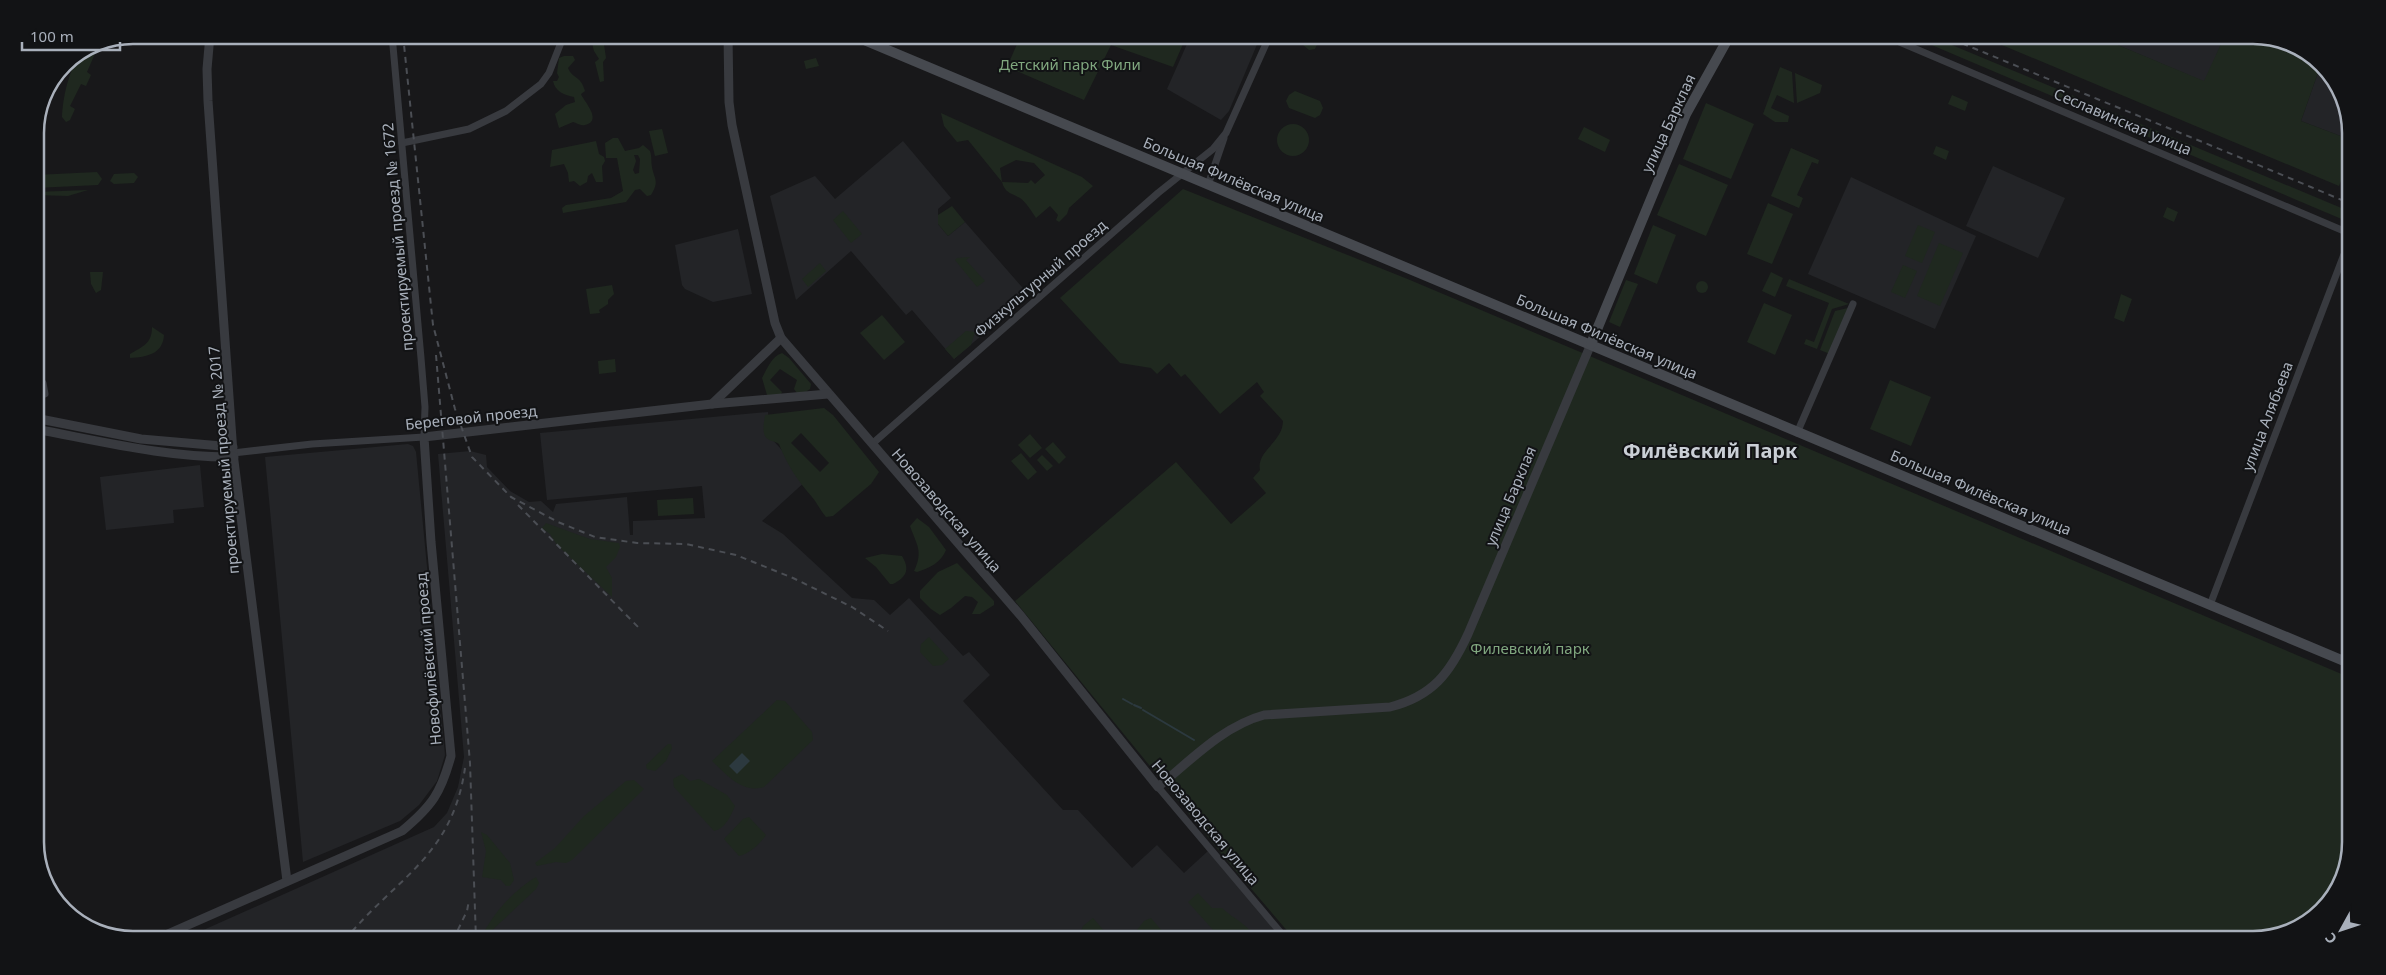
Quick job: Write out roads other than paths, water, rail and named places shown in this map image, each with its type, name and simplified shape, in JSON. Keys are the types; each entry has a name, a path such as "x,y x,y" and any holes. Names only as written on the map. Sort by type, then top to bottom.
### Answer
{"main road":[{"name":"Большая Филёвская улица","path":"873,44 2342,660"},
{"name":"улица Барклая","path":"1591,344 1686,114 1725,44"}],"street":[{"name":"проектируемый проезд № 2017","path":"209,44 207,69 208,101 233,453 287,881"},
{"name":"проектируемый проезд № 1672","path":"393,44 425,407 424,437"},
{"path":"402,143 468,129 506,111 541,84 549,73 560,44"},
{"name":"Новозаводская улица","path":"728,44 729,102 732,125 775,323 781,338 1021,616 1158,787 1279,931"},
{"name":"Физкультурный проезд","path":"1208,185 1226,133 1266,44"},
{"name":"Сеславинская улица","path":"1904,44 2342,231"},
{"name":"Физкультурный проезд","path":"872,444 1158,193 1205,157 1226,133"},
{"name":"улица Алябьева","path":"2210,605 2342,259"},
{"path":"1797,433 1853,304"},
{"path":"712,404 781,338"},
{"name":"улица Барклая","path":"1158,787 1228,732 1251,719 1264,715 1390,707 1405,704 1420,696 1445,676 1468,634 1591,344"},
{"path":"44,388 45,394"},
{"name":"Береговой проезд","path":"233,453 312,444 424,437 712,404 828,394"},
{"path":"44,420 141,439 233,453"},
{"path":"44,430 141,448 213,458 233,453"},
{"name":"Новофилёвский проезд","path":"174,931 402,831 422,814 443,785 451,756 431,542 424,437"}],"waterway":[{"path":"1123,699 1132,704"},
{"path":"1134,705 1141,708"},
{"path":"1143,710 1194,740"}],"railway":[{"path":"404,44 433,325 455,409 472,457 511,497 558,522 595,537 637,543 686,544 736,555 793,578 852,607 888,631"},
{"path":"1964,44 2342,200"},
{"path":"436,355 470,763 476,931"},
{"path":"518,505 641,630"},
{"path":"353,931 435,846 448,824 458,799 465,768"},
{"path":"457,931 467,911 469,900"}],"district":[{"name":"Филёвский Парк","path":"1710,450"}],"park label":[{"name":"Детский парк Фили","path":"1070,64"},
{"name":"Филевский парк","path":"1530,648"}]}
